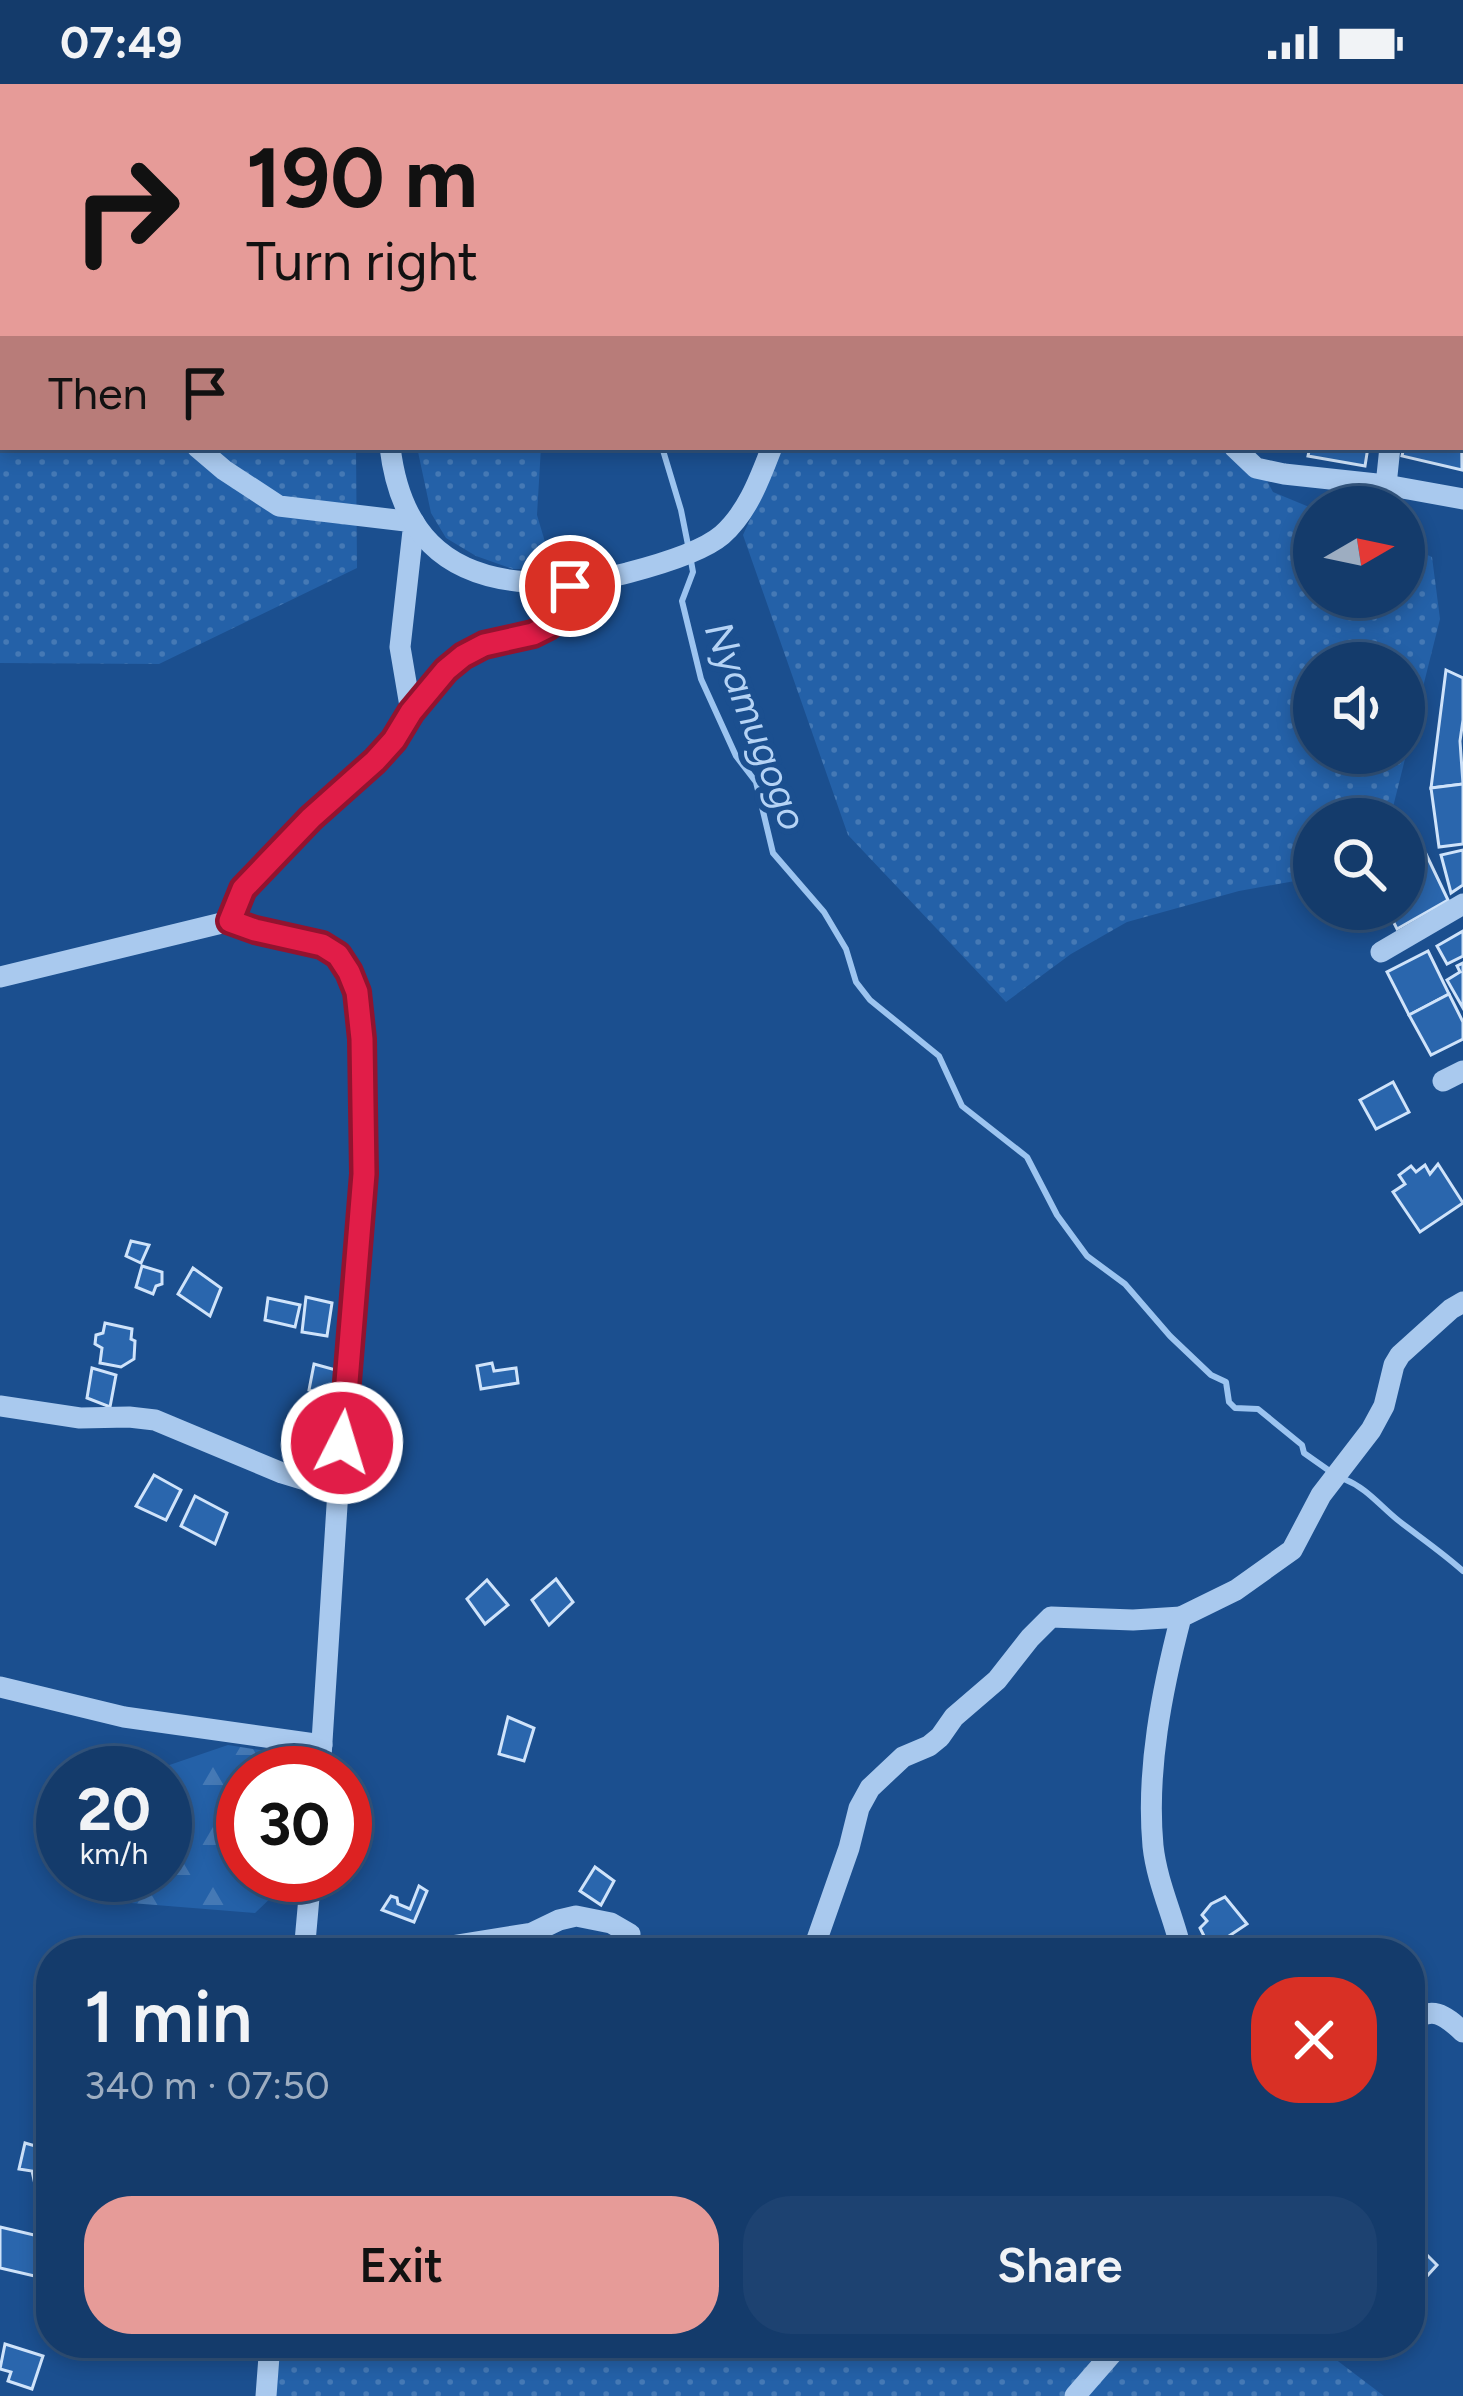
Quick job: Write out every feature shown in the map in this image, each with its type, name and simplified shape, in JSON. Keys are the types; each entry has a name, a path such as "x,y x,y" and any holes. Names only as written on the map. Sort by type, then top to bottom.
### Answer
{"street":[{"path":"200,450 279,506 414,522"},
{"path":"391,450 402,497 433,549 462,568 506,580 570,586 647,568 719,537 753,493 771,450"},
{"path":"1237,450 1256,468 1463,499"},
{"path":"1386,485 1390,450"},
{"path":"411,712 400,647 414,522"},
{"path":"230,921 243,889 311,818 375,761 446,670 484,645 549,626 570,586"},
{"path":"1381,952 1463,904"},
{"path":"0,977 230,921 322,945 338,955 357,992 364,1174 322,1745 124,1717 0,1687"},
{"path":"817,1938 859,1808 870,1788 903,1757 940,1737 1051,1617 1181,1617 1236,1590 1292,1550 1321,1495 1372,1430 1400,1354 1463,1302"},
{"path":"0,1406 80,1418 155,1420 282,1474 338,1490"},
{"path":"1178,1938 1153,1849 1152,1804 1167,1673 1181,1617"},
{"path":"310,1938 311,1902"},
{"path":"506,1938 532,1934 576,1916 630,1934"},
{"path":"1425,2015 1442,2014 1463,2032"},
{"path":"266,2396 269,2358"},
{"path":"1075,2396 1108,2358"}],"green space":[{"path":"0,450 356,450 357,568 159,664 0,663"},
{"path":"418,450 541,450 537,515 553,569 513,569 476,556 446,538 431,513"},
{"path":"782,450 1251,450 1273,492 1293,500 1293,618 1425,618 1425,554 1432,557 1440,619 1425,679 1425,642 1293,642 1293,774 1401,774 1395,798 1293,798 1293,881 1127,922 1071,954 1006,1002 848,835 743,535"},
{"path":"216,1749 216,1902 266,1902 255,1913 128,1902 192,1902 192,1757"},
{"path":"274,2358 1334,2358 1384,2396 271,2396"}],"building":[{"path":"1309,450 1368,450 1365,466 1308,456"},
{"path":"1403,450 1462,450 1462,470 1402,456"},
{"path":"1446,670 1463,678 1463,784 1431,788"},
{"path":"1463,784 1463,844 1439,847 1431,788"},
{"path":"1463,850 1463,885 1451,893 1441,855"},
{"path":"1425,855 1448,900 1425,913"},
{"path":"1463,931 1463,956 1447,964 1437,946"},
{"path":"1428,951 1449,994 1409,1015 1387,972"},
{"path":"1463,963 1463,1008 1447,980 1460,972 1457,966"},
{"path":"1449,994 1463,1022 1463,1039 1431,1055 1409,1015"},
{"path":"1393,1082 1409,1112 1376,1129 1360,1100"},
{"path":"1438,1164 1463,1203 1420,1232 1393,1192 1405,1184 1399,1175 1411,1166 1416,1172 1425,1165 1430,1174"},
{"path":"131,1241 149,1245 141,1263 126,1256"},
{"path":"142,1266 162,1272 162,1284 153,1294 136,1287"},
{"path":"193,1268 221,1288 210,1316 178,1294"},
{"path":"306,1297 332,1303 327,1336 302,1332"},
{"path":"268,1298 300,1305 295,1327 265,1320"},
{"path":"105,1323 132,1329 134,1359 121,1367 100,1363 102,1348 95,1344 96,1335 103,1333"},
{"path":"492,1363 494,1371 516,1368 518,1383 481,1389 477,1366"},
{"path":"314,1364 336,1370 332,1397 309,1390"},
{"path":"92,1368 116,1375 110,1407 87,1398"},
{"path":"154,1475 181,1490 166,1520 136,1506"},
{"path":"195,1496 227,1513 215,1544 181,1526"},
{"path":"556,1579 573,1602 549,1625 532,1600"},
{"path":"487,1580 508,1605 485,1624 467,1599"},
{"path":"508,1717 534,1728 524,1761 499,1754"},
{"path":"595,1867 614,1881 601,1905 580,1891"},
{"path":"419,1886 427,1891 414,1922 382,1910 391,1896 410,1909"},
{"path":"1225,1897 1247,1924 1226,1938 1205,1938 1200,1928 1207,1921 1202,1915"},
{"path":"25,2143 36,2146 36,2189 32,2171 19,2169"},
{"path":"0,2227 36,2235 36,2276 0,2268"},
{"path":"1425,2253 1437,2265 1425,2278"},
{"path":"5,2344 42,2358 32,2389 8,2381 11,2372 0,2369"}],"waterway":[{"name":"Nyamugogo","path":"663,450 688,545"},
{"name":"Nyamugogo","path":"691,561 693,572 682,601 701,679 736,756 756,782 773,853 824,912 846,949 856,982 870,1000 939,1056 962,1106 1027,1157 1057,1215 1087,1256 1125,1284 1211,1375 1226,1382 1229,1402 1235,1408 1258,1409 1331,1472"},
{"name":"Nyamugogo","path":"1344,1479 1463,1571"}],"route":[{"path":"342,1443 364,1174 357,992 338,955 322,945 230,921 243,889 311,818 375,761 446,670 484,645 549,626 570,586"}]}
